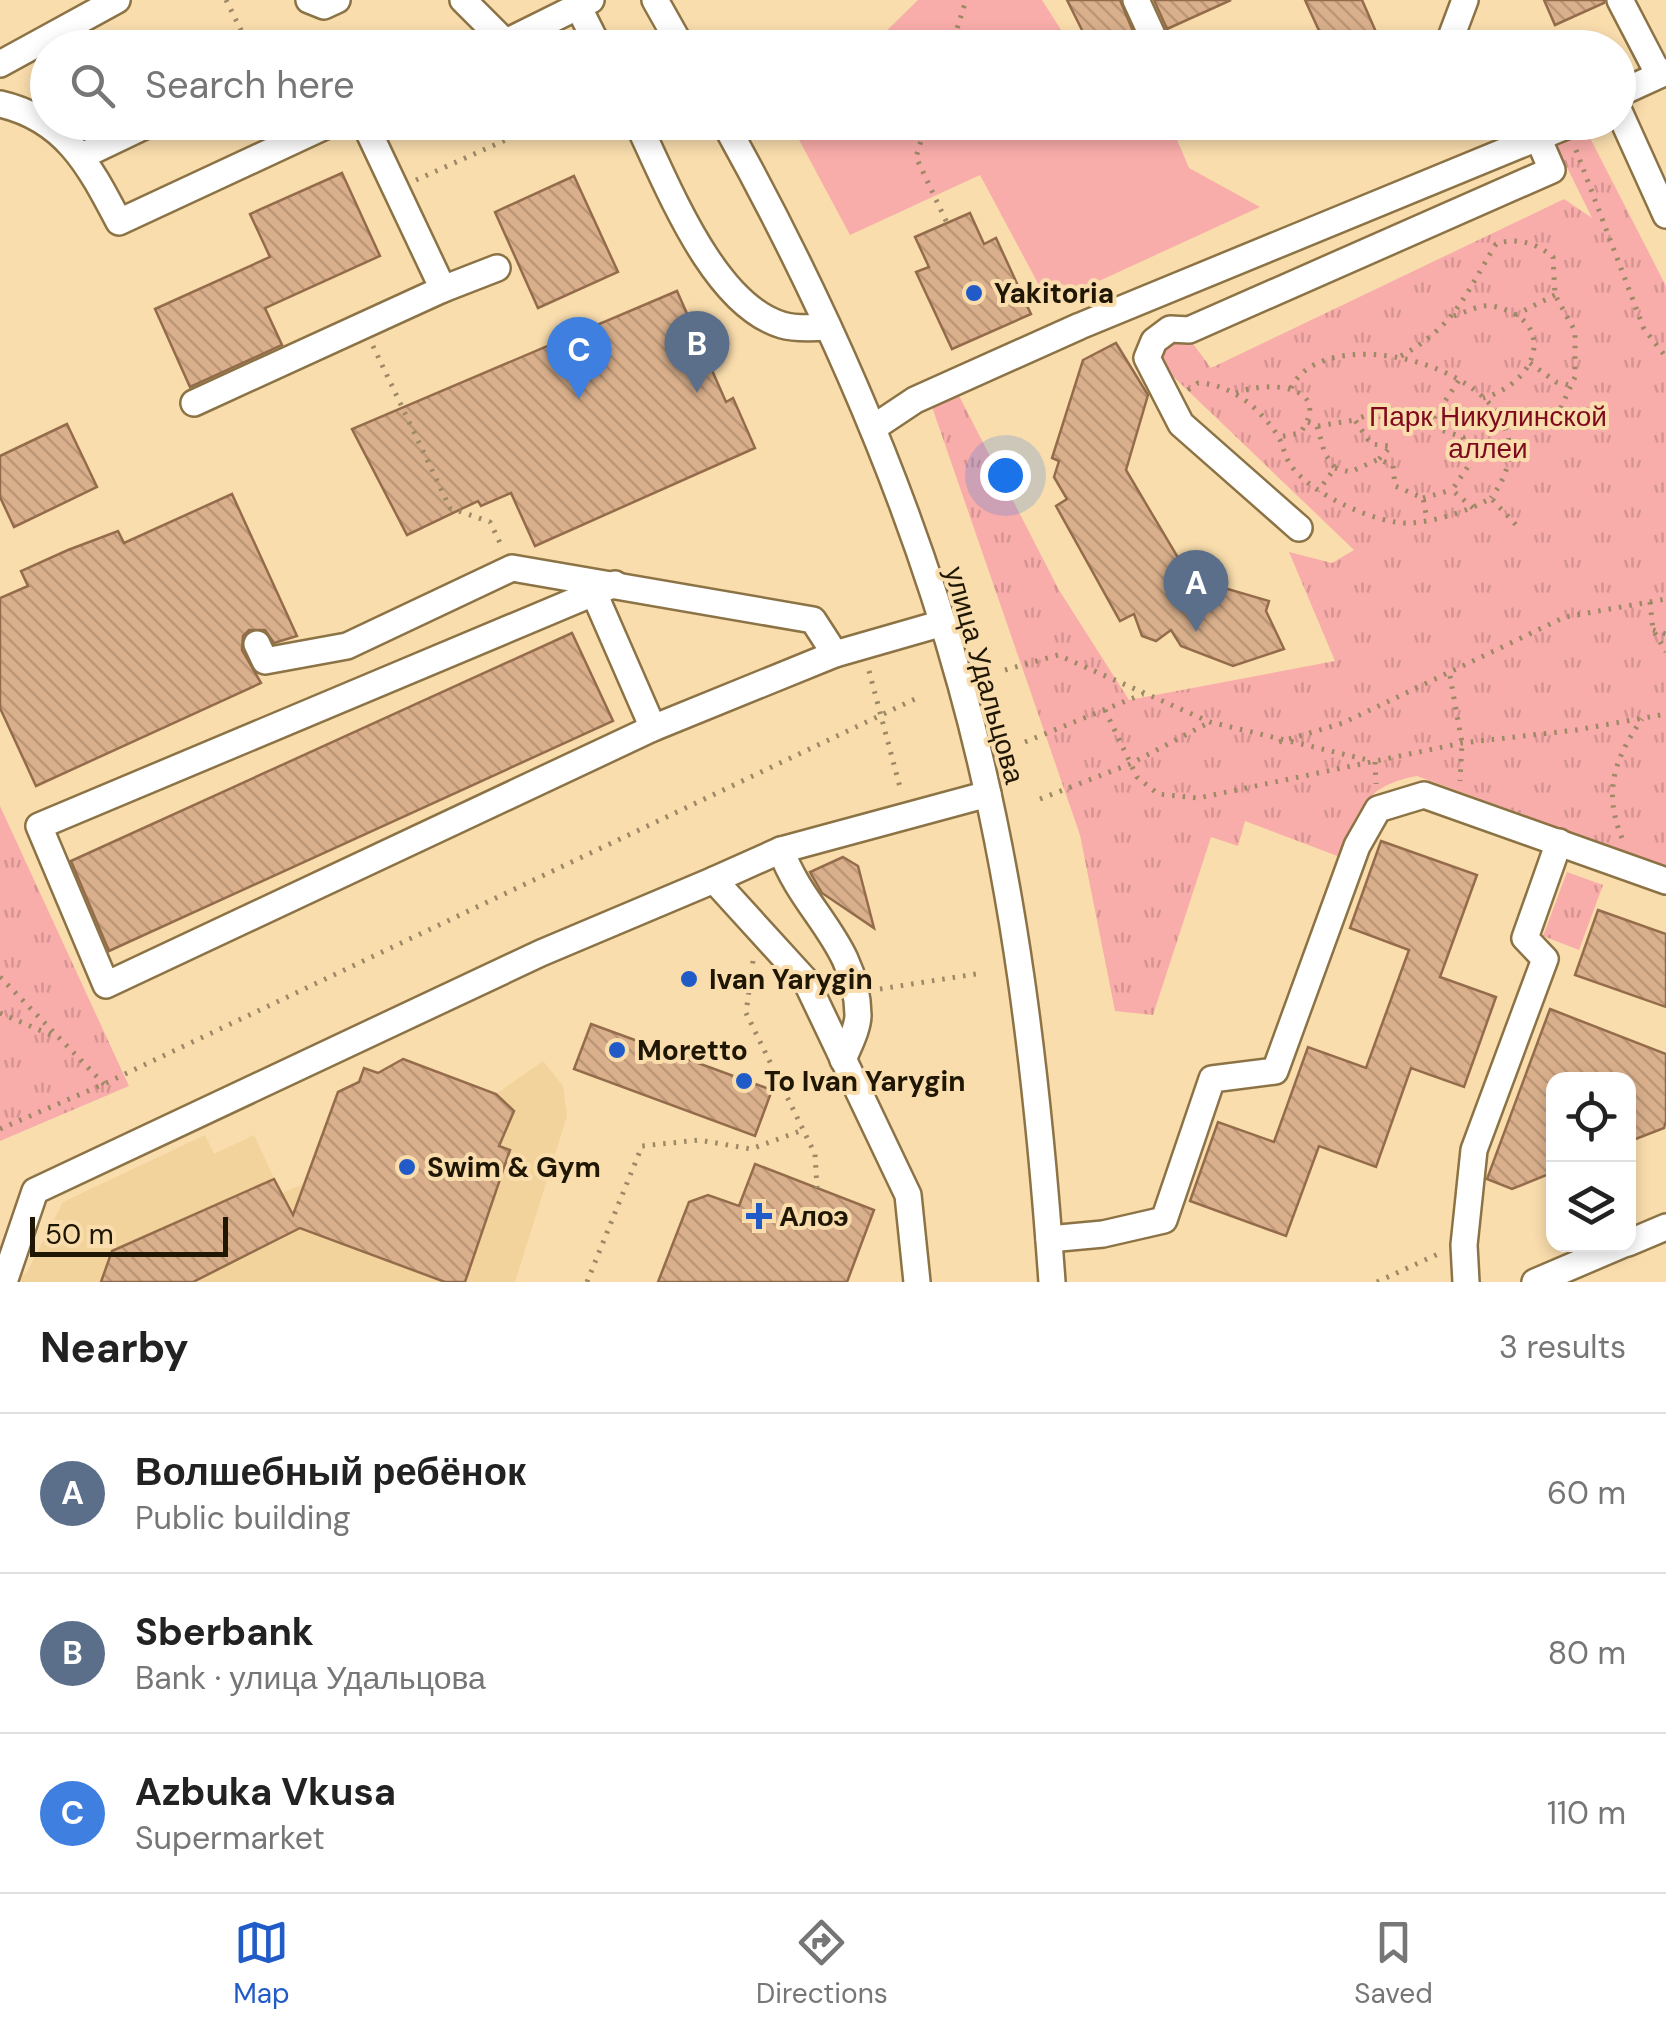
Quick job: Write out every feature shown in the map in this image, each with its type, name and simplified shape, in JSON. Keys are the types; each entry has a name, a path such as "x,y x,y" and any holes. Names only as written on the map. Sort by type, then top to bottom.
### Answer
{"street":[{"path":"62,30 117,0"},
{"path":"309,0 324,6 337,0"},
{"path":"462,0 487,30"},
{"path":"655,0 672,30"},
{"path":"1136,0 1150,30"},
{"path":"1454,30 1465,0"},
{"path":"1620,0 1662,73 1636,85"},
{"path":"530,30 585,3 593,30"},
{"path":"0,64 30,48"},
{"path":"0,104 30,113"},
{"path":"65,140 84,155 119,222 295,140"},
{"path":"84,155 115,140"},
{"path":"373,140 443,288"},
{"path":"646,140 696,239 740,302 782,325 828,327"},
{"name":"улица Удальцова","path":"733,140 828,327 874,428 942,623 988,794 1032,1052 1052,1282"},
{"path":"874,428 915,400 1080,326 1539,140 1552,170 1189,330 1170,328 1154,340 1147,358 1181,424 1298,528"},
{"path":"1632,140 1666,216"},
{"path":"194,404 443,288 497,268"},
{"path":"257,644 265,661 348,646 512,568 604,589 813,620 835,654"},
{"path":"604,589 39,826 106,985 653,728 835,654 942,623"},
{"path":"604,589 653,728"},
{"path":"4,1282 35,1191 541,953 781,850 988,794"},
{"path":"1050,1239 1103,1234 1164,1220 1212,1079 1276,1071 1358,846 1378,808 1424,795 1666,881"},
{"path":"1466,1282 1464,1245 1474,1150 1545,959 1525,938 1558,842"},
{"path":"781,850 794,884 842,946 858,1017 844,1060"},
{"path":"714,880 806,982 908,1196 917,1282"},
{"path":"1636,1240 1666,1227"},
{"path":"1534,1282 1607,1252"}],"path":[{"path":"226,0 241,30"},
{"path":"957,30 966,0"},
{"path":"396,188 505,140"},
{"path":"922,140 916,158 946,223"},
{"path":"1577,140 1644,329 1666,356"},
{"path":"1401,356 1432,339 1454,316 1496,244 1512,238 1554,257 1555,295 1574,331 1573,386 1557,416"},
{"path":"1514,314 1555,295"},
{"path":"1454,316 1488,305 1514,314 1530,331 1534,350 1530,363 1510,390 1483,398"},
{"path":"363,325 450,508 490,522 512,568"},
{"path":"1236,392 1279,437 1290,464 1318,491 1391,520 1427,519 1472,508 1491,498 1502,483 1509,444 1504,428 1483,398 1438,368 1401,356 1320,358 1299,370 1291,388"},
{"path":"1530,363 1556,382 1573,386"},
{"path":"1380,459 1392,466 1395,486 1423,498 1452,490 1469,466 1463,437 1436,428 1434,418 1459,380"},
{"path":"1168,395 1198,383 1236,392 1248,388 1291,388 1306,396 1311,408 1308,422 1300,433 1279,437"},
{"path":"1504,428 1604,406 1608,418"},
{"path":"1308,422 1317,426 1355,420 1374,412 1382,417 1401,413 1434,418"},
{"path":"1317,426 1325,454 1335,468 1350,472 1380,459 1391,446 1371,444 1355,420"},
{"path":"1318,491 1335,468"},
{"path":"1452,490 1472,508"},
{"path":"1423,498 1427,519"},
{"path":"1491,498 1516,525"},
{"path":"1278,742 1343,723 1450,676 1565,617 1666,599"},
{"path":"1650,602 1653,630 1666,652"},
{"path":"1653,630 1666,634"},
{"path":"863,646 908,818"},
{"path":"1004,670 1058,655 1210,722 1278,742 1374,762"},
{"path":"1450,676 1462,743 1459,807"},
{"path":"1026,742 1144,694"},
{"path":"0,1129 104,1084 915,699"},
{"path":"1105,710 1136,777 1158,794 1198,798 1462,743 1666,714"},
{"path":"1624,844 1612,813 1614,764 1642,718"},
{"path":"1040,799 1130,764 1210,722"},
{"path":"758,929 746,1013 815,1154 817,1188"},
{"path":"853,993 976,974"},
{"path":"0,976 104,1084"},
{"path":"0,1013 60,1039"},
{"path":"588,1282 642,1146 699,1140 751,1149 804,1130"},
{"path":"1377,1282 1464,1245"}],"shaded area":[{"path":"403,1059 496,1094 543,1061 563,1086 567,1116 515,1282 10,1282 27,1272 63,1202 205,1135 214,1154 254,1135 281,1193 304,1184 338,1092 359,1082 364,1068 378,1073"}],"green space":[{"path":"918,0 1042,0 1061,30 887,30"},
{"path":"799,140 1177,140 1189,168 1260,207 1049,304 980,175 850,235"},
{"name":"Парк Никулинской аллеи","path":"1568,140 1591,140 1666,286 1666,866 1417,776 1399,780 1365,803 1340,857 1245,821 1238,846 1211,837 1153,1015 1115,1011 1080,835 931,404 957,392 1059,590 1129,700 1335,661 1289,552 1332,563 1354,550 1158,362 1167,343 1191,341 1211,368 1564,199 1592,218 1556,145"},
{"path":"0,806 129,1086 0,1141"},
{"path":"1567,872 1603,885 1579,950 1543,936"}],"building":[{"path":"1067,0 1120,0 1132,30 1082,30"},
{"path":"1154,0 1231,0 1167,29"},
{"path":"1305,0 1362,0 1375,30 1319,30"},
{"path":"1544,0 1604,0 1604,3 1555,25"},
{"path":"342,173 380,256 265,308 282,345 190,387 155,309 270,257 250,214"},
{"path":"574,176 618,272 538,308 495,212"},
{"name":"Yakitoria","path":"970,213 984,244 996,238 1031,314 952,349 916,272 929,267 915,237"},
{"path":"677,291 726,402 733,398 755,448 535,546 511,493 481,506 478,501 407,535 352,429"},
{"path":"1116,343 1148,395 1126,470 1190,578 1269,601 1266,611 1284,649 1233,666 1181,646 1171,630 1156,641 1142,636 1134,614 1120,621 1056,506 1067,499 1054,477 1059,461 1052,458 1083,360"},
{"path":"67,424 97,487 14,527 0,497 0,456"},
{"path":"232,494 297,636 274,643 265,630 249,630 243,636 242,650 261,683 36,786 0,708 0,598 28,586 21,571 118,531 124,543"},
{"path":"572,633 613,721 109,951 71,861"},
{"path":"1381,841 1477,875 1440,977 1496,997 1464,1087 1411,1068 1376,1167 1319,1146 1286,1236 1190,1201 1218,1122 1274,1142 1308,1047 1366,1068 1409,950 1350,928"},
{"path":"843,857 858,866 874,928 822,893 810,872"},
{"path":"1598,910 1666,934 1666,1007 1575,975"},
{"path":"1550,1009 1666,1054 1664,1128 1636,1139 1636,1072 1546,1072 1546,1175 1512,1189 1487,1179"},
{"path":"591,1024 772,1090 755,1136 574,1069"},
{"name":"Swim & Gym","path":"403,1059 496,1094 514,1111 499,1146 510,1150 465,1282 445,1282 300,1228 193,1282 101,1282 112,1251 274,1179 293,1215 338,1092 359,1082 364,1068 378,1073"},
{"path":"755,1164 874,1210 847,1282 658,1282 689,1202 708,1195 739,1206"}],"place":[{"name":"Yakitoria","path":"974,293"},
{"name":"Sberbank","path":"697,393"},
{"name":"Azbuka Vkusa","path":"579,399"},
{"name":"Волшебный ребёнок","path":"1196,632"},
{"name":"Ivan Yarygin","path":"689,979"},
{"name":"Moretto","path":"617,1050"},
{"name":"To Ivan Yarygin","path":"744,1081"},
{"name":"Swim & Gym","path":"407,1167"},
{"name":"Алоэ","path":"759,1216"}]}
